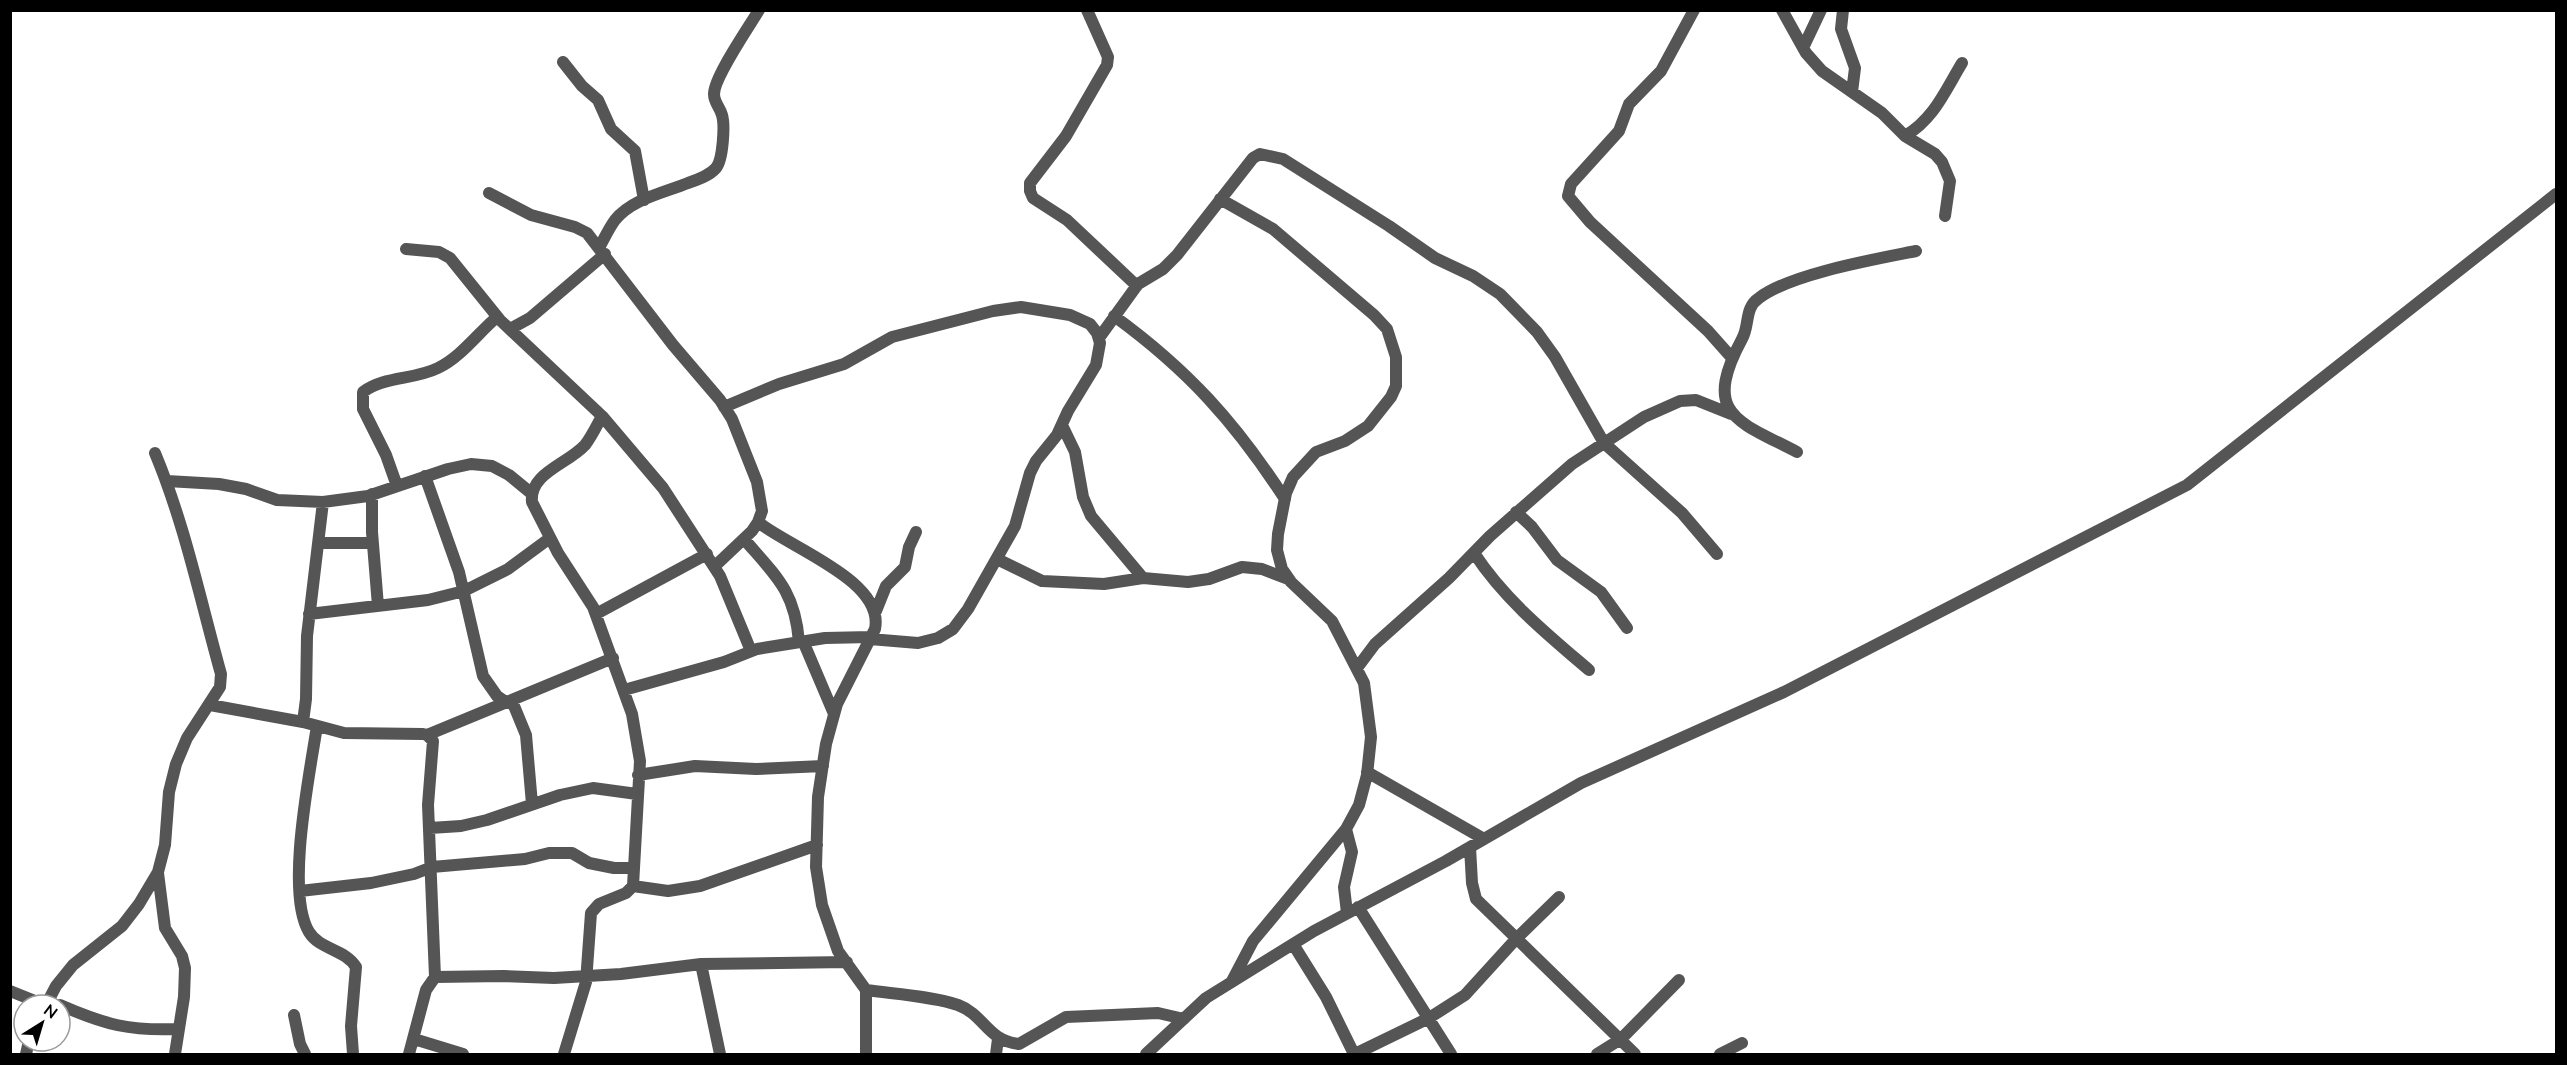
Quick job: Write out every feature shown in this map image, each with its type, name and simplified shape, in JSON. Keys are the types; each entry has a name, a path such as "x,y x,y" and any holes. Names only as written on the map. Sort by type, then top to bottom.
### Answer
{"street":[{"path":"510,329 530,318 602,251 615,220 625,210 644,200 698,180 710,173 718,164 724,124 722,112 714,101 714,90 718,77 759,10"},
{"path":"1087,10 1108,57 1107,65 1066,136 1030,183 1030,191 1033,198 1066,220 1137,286"},
{"path":"1694,10 1661,71 1629,104 1619,131 1571,184 1568,196 1590,222 1708,331 1732,358"},
{"path":"1782,10 1803,48 1822,71 1882,114 1905,136 1935,154 1942,162 1950,181 1945,216"},
{"path":"1803,48 1821,10"},
{"path":"1843,10 1841,29 1855,68 1852,92"},
{"path":"563,62 582,86 598,100 611,129 635,151 644,200"},
{"path":"1905,136 1923,125 1930,117 1962,63"},
{"path":"624,690 724,662 751,651 825,638 871,638 918,643 938,638 952,629 968,609 1015,526 1030,473 1062,425 1096,365 1099,338 1137,286 1162,269 1177,255 1253,158 1260,154 1283,159 1435,258 1473,276 1500,294 1537,332 1555,357 1604,443 1682,513 1717,554"},
{"path":"489,193 531,215 587,233 732,419 757,482 762,511 758,522 744,539 715,566"},
{"path":"1146,1054 1206,998 1230,983 1293,944 1581,783 1784,692 2187,485 2556,194"},
{"path":"1220,199 1273,229 1354,297 1387,329 1396,357 1396,386 1382,408 1358,434 1316,452 1293,477 1285,499 1278,534 1277,550 1282,569 1288,579 1332,621 1364,683 1371,737 1368,772 1359,805 1346,829 1253,941 1230,983"},
{"path":"406,249 439,252 450,258 497,317 602,416 663,488 715,566 751,651"},
{"path":"1731,414 1725,390 1732,358 1743,337 1751,307 1758,298 1785,284 1808,277 1916,251"},
{"path":"724,407 779,384 844,364 892,337 993,311 1021,307 1070,315 1090,324 1099,338"},
{"path":"1114,316 1189,376 1236,429 1285,499"},
{"path":"397,486 386,455 363,409 363,392 370,386 420,376 439,368 497,317"},
{"path":"1357,668 1376,644 1449,578 1516,512 1572,464 1644,417 1680,400 1696,400 1731,414 1742,424 1797,452"},
{"path":"564,1054 575,1024 586,976 591,913 599,904 626,893 633,886 640,761 632,714 596,614 550,538 532,502 531,493 537,482 584,445 602,416"},
{"path":"1062,425 1075,452 1083,497 1091,516 1143,578"},
{"path":"58,993 73,965 122,926 139,904 158,872 165,845 168,792 176,764 187,738 220,687 221,674 186,539 155,453"},
{"path":"166,481 219,484 246,489 277,500 323,502 372,494 425,476 471,464 492,466 531,493"},
{"path":"425,476 464,591 483,676 497,696 509,702 526,735 532,804"},
{"path":"372,494 378,606"},
{"path":"303,722 309,614 323,502"},
{"path":"1516,512 1532,527 1557,560 1601,592 1627,628"},
{"path":"758,522 773,534 853,582 867,596 876,611 877,619 871,638 849,678 834,714 818,797 816,867 822,905 838,951 866,990 866,1054"},
{"path":"876,611 886,586 906,567 909,547 916,532"},
{"path":"309,614 428,600 464,591 508,569 550,538"},
{"path":"744,539 787,590 797,620 801,642 834,714"},
{"path":"319,543 373,543"},
{"path":"1474,553 1490,578 1519,610 1589,670"},
{"path":"596,614 707,554"},
{"path":"996,559 1042,581 1104,584 1143,578 1188,582 1209,579 1242,567 1262,569 1288,579"},
{"path":"210,705 303,722 344,733 427,735 613,658"},
{"path":"318,726 306,795 300,891 301,910 312,936 321,945 345,956 356,967 351,1026 353,1054"},
{"path":"409,1054 426,990 435,977 428,806 434,752 433,741 427,735"},
{"path":"638,775 695,765 756,769 823,766"},
{"path":"1368,772 1484,839"},
{"path":"430,828 461,826 487,820 560,795 593,789 637,794"},
{"path":"1346,829 1352,852 1344,887 1353,910 1429,1018 1451,1054"},
{"path":"633,886 668,891 700,886 817,845"},
{"path":"1470,847 1472,882 1476,899 1635,1054"},
{"path":"300,891 371,883 414,874 432,867 525,859 549,853 572,854 589,863 614,868 634,868"},
{"path":"158,872 165,928 182,956 185,968 175,1054"},
{"path":"1293,944 1326,997 1355,1054 1429,1018 1465,995 1516,939 1559,897"},
{"path":"435,977 469,975 554,978 701,964 847,962"},
{"path":"701,964 720,1054"},
{"path":"1597,1054 1621,1039 1679,980"},
{"path":"866,990 958,1005 977,1017 998,1039 1019,1044 1058,1020 1074,1016 1158,1013 1184,1019"},
{"path":"72,1011 130,1029 179,1029"},
{"path":"294,1015 300,1044 305,1054"},
{"path":"414,1039 463,1054"},
{"path":"996,1054 998,1039"},
{"path":"1720,1054 1742,1043"}]}
